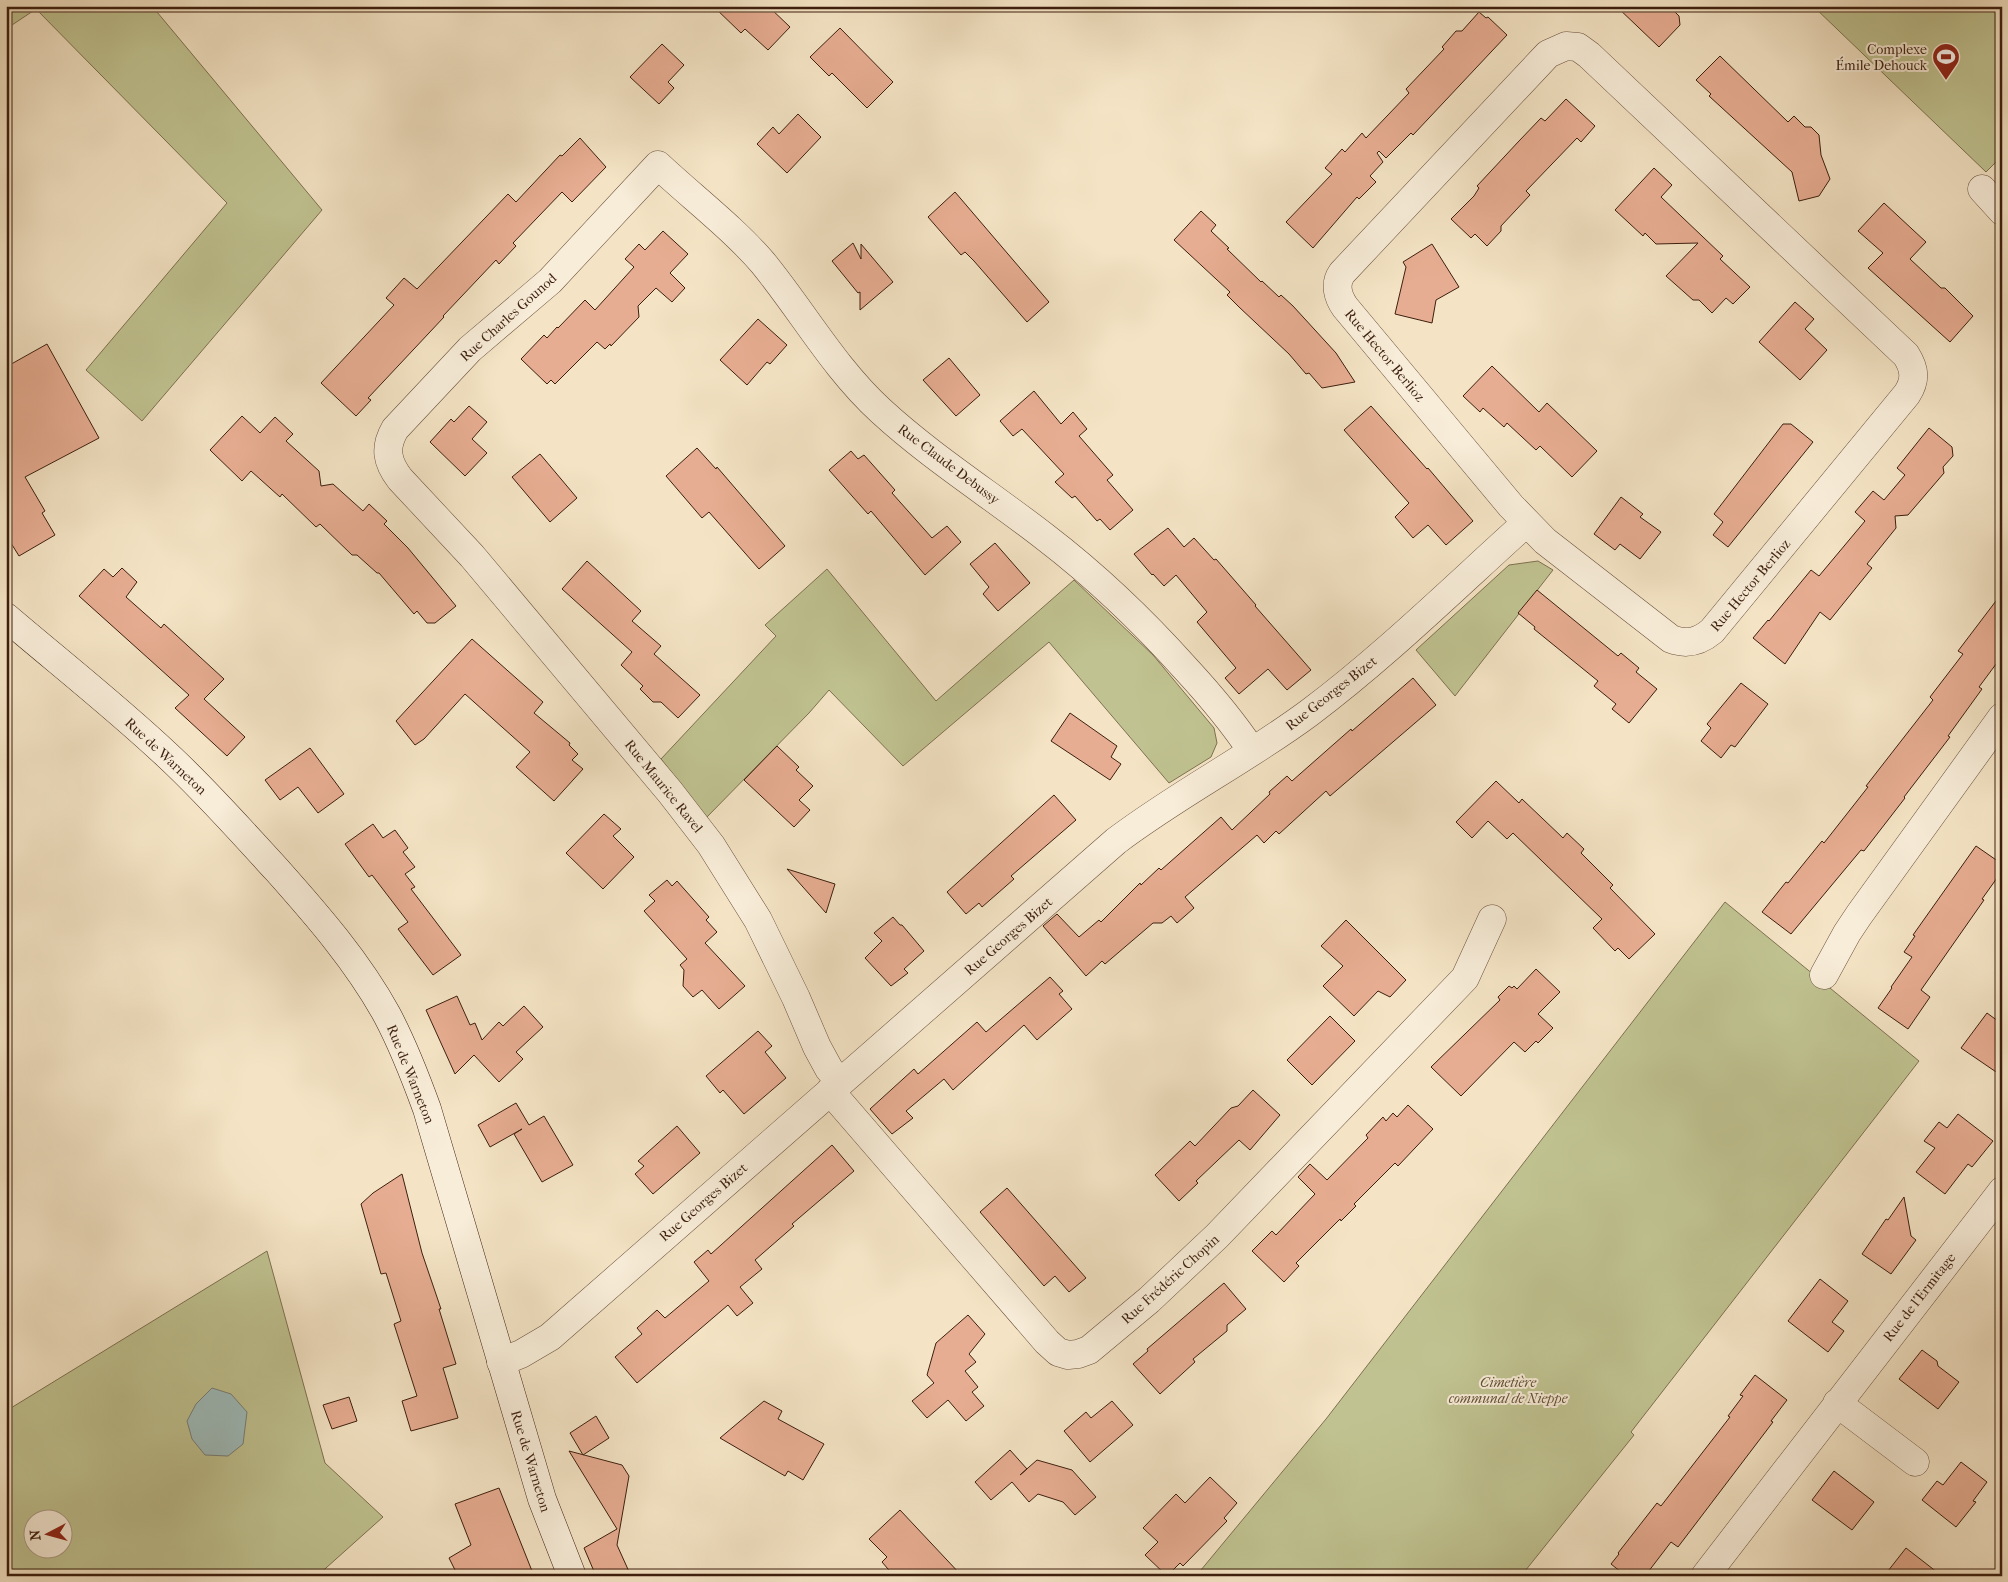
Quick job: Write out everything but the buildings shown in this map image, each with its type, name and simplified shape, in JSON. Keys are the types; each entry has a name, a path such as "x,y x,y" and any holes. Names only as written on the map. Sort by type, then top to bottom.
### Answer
{"street":[{"name":"Rue Hector Berlioz","path":"1572,46 1584,50 1906,355 1914,371 1914,379 1912,387 1907,394 1876,432 1712,631 1699,640 1686,643 1671,640 1545,541 1526,523 1345,307 1339,295 1338,283 1342,273 1548,54 1559,48 1572,46"},
{"name":"Rue Charles Gounod","path":"441,522 392,469 388,459 389,439 470,349 536,294 658,166"},
{"name":"Rue Claude Debussy","path":"658,166 750,249 774,277 846,373 870,400 911,436 1047,538 1106,588 1152,632 1210,696 1252,751"},
{"path":"1982,189 2002,211"},
{"name":"Rue Maurice Ravel","path":"441,522 472,556 670,792 711,845 758,920 796,998 817,1048 829,1069 835,1087"},
{"name":"Rue Georges Bizet","path":"501,1362 521,1354 550,1337 1116,841 1171,802 1307,714 1346,683 1526,523"},
{"name":"Rue de Warneton","path":"6,617 148,738 209,796 323,924 374,994 407,1055 427,1109 542,1499 572,1576"},
{"path":"1824,975 1855,921 2002,717"},
{"name":"Rue Frédéric Chopin","path":"835,1087 1047,1342 1058,1352 1068,1355 1078,1354 1090,1350 1099,1343 1149,1300 1217,1236 1465,978 1492,919"},
{"name":"Rue de l'Ermitage","path":"1705,1576 2002,1191"},
{"path":"1837,1403 1915,1462"}],"green space":[{"path":"6,6 152,6 322,210 142,421 86,370 227,203 36,9 6,29"},
{"name":"Complexe Émile Dehouck","path":"1813,6 2002,6 2002,156 1986,172"},
{"path":"1538,561 1553,570 1455,696 1416,650 1509,565"},
{"path":"827,569 936,701 1074,580 1153,655 1214,728 1217,743 1211,757 1169,783 1049,642 903,766 829,690 809,713 706,818 661,759 776,636 765,625"},
{"name":"Cimetière communal de Nieppe","path":"1725,902 1919,1061 1631,1432 1634,1435 1521,1576 1196,1576 1326,1419"},
{"path":"267,1251 325,1463 383,1517 317,1576 11,1576 6,1568 6,1411"}],"water":[{"path":"212,1388 231,1394 247,1412 243,1444 228,1456 205,1455 192,1439 187,1421 196,1404"}],"place":[{"name":"Complexe Émile Dehouck","path":"1946,81"}]}
